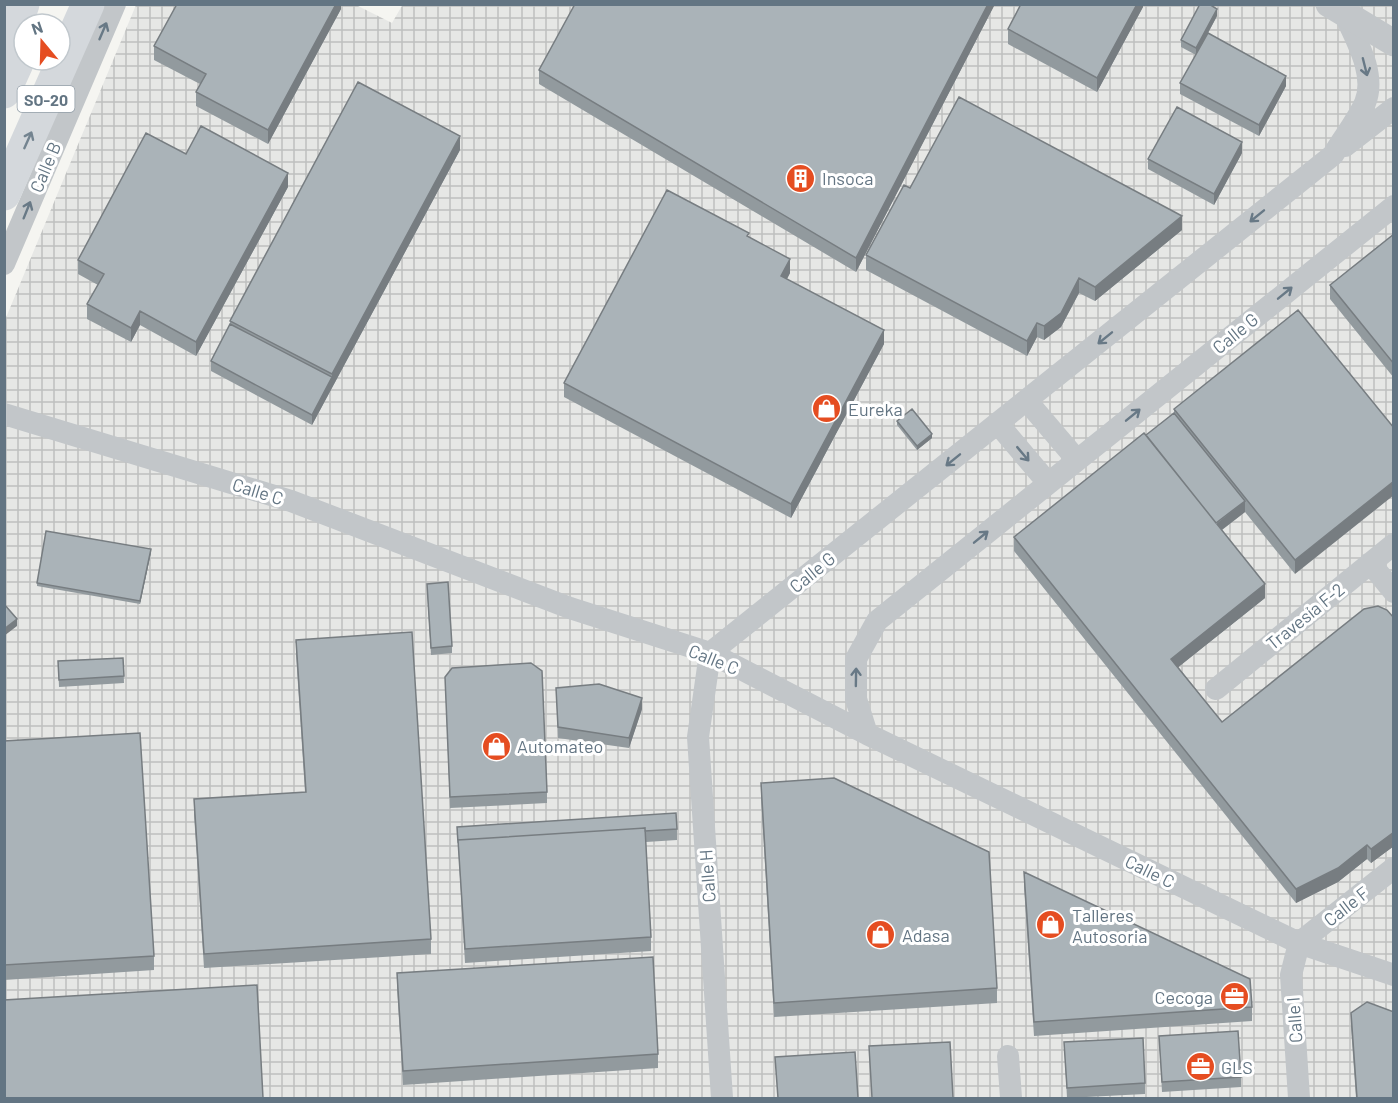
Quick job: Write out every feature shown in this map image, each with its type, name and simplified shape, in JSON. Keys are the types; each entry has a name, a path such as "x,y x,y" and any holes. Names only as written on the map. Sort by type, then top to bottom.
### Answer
{"highway":[{"path":"4,59 23,4"},
{"name":"SO-20","path":"4,194 88,4"},
{"name":"SO-20","path":"4,92 13,72"}],"street":[{"name":"Calle B","path":"4,264 115,4"},
{"path":"1337,9 1394,43"},
{"name":"Calle G","path":"1333,155 1365,103 1368,92 1367,75 1360,49 1337,9"},
{"name":"Calle G","path":"711,653 1394,108"},
{"name":"Calle G","path":"867,734 856,699 856,659 877,621 1394,206"},
{"path":"1027,400 1077,460"},
{"name":"Calle C","path":"4,414 291,501 570,608 711,653 867,734 1299,943 1394,975"},
{"path":"998,424 1048,483"},
{"name":"Travesía F-2","path":"1216,689 1394,544"},
{"path":"1370,563 1394,592"},
{"name":"Calle H","path":"711,653 698,737 722,1098"},
{"name":"Calle F","path":"1299,943 1394,868"},
{"name":"Calle I","path":"1299,943 1291,975 1299,1098"},
{"path":"1008,1056 1011,1098"}],"shaded area":[{"path":"403,4 1393,5 1393,1098 5,1098 5,320 136,5 356,5 392,23"}],"building":[{"path":"177,4 336,4 268,130 196,92 206,74 154,46"},
{"name":"Insoca","path":"575,4 988,4 856,258 539,70"},
{"path":"1021,4 1137,4 1097,78 1008,29"},
{"path":"1200,4 1209,4 1217,9 1196,48 1181,40"},
{"path":"1208,33 1286,76 1259,125 1180,83"},
{"path":"358,82 460,136 332,374 230,321"},
{"path":"959,97 1182,216 1095,287 1079,278 1061,313 1044,326 1037,323 1027,341 866,255 904,185 910,188"},
{"path":"1177,107 1242,142 1214,194 1148,159"},
{"path":"201,126 288,173 196,342 140,311 131,328 87,304 104,274 78,260 146,133 186,154"},
{"path":"667,190 749,233 747,236 790,259 781,276 884,330 791,504 564,383"},
{"path":"1394,234 1394,364 1330,285"},
{"path":"1298,310 1394,428 1394,481 1295,560 1174,409"},
{"path":"230,324 332,377 312,415 211,361"},
{"path":"912,409 932,434 917,446 897,421"},
{"path":"1174,413 1245,501 1216,523 1146,435"},
{"path":"1144,433 1265,584 1171,659 1222,722 1364,609 1378,606 1387,610 1394,618 1394,832 1371,849 1367,845 1338,868 1296,889 1014,537"},
{"path":"46,531 151,549 140,601 37,583"},
{"path":"448,582 452,646 431,648 427,584"},
{"path":"4,604 17,619 4,629"},
{"path":"412,632 431,939 204,954 194,799 306,792 296,640"},
{"path":"123,658 124,676 59,680 58,661"},
{"name":"Automateo","path":"531,663 542,671 547,792 450,797 445,677 452,668"},
{"path":"599,684 642,698 629,738 558,727 556,688"},
{"path":"140,733 154,956 4,965 4,741"},
{"name":"Adasa","path":"834,778 989,852 997,988 774,1003 761,783"},
{"path":"676,813 677,829 645,831 645,828 458,840 458,843 457,827"},
{"path":"645,828 651,937 465,949 458,840"},
{"path":"1024,872 1250,979 1252,1007 1034,1022"},
{"path":"653,957 658,1054 403,1071 397,973"},
{"path":"257,985 263,1098 4,1098 4,1000"},
{"path":"1367,1002 1394,1012 1394,1098 1357,1098 1351,1013"},
{"name":"GLS","path":"1238,1031 1241,1077 1162,1082 1159,1036"},
{"path":"1143,1038 1145,1083 1067,1088 1064,1042"},
{"path":"950,1042 953,1098 872,1098 869,1046"},
{"path":"855,1052 858,1098 778,1098 775,1057"}],"place":[{"name":"Insoca","path":"801,178"},
{"name":"Eureka","path":"827,409"},
{"name":"Automateo","path":"496,746"},
{"name":"Talleres Autosoria","path":"1051,925"},
{"name":"Adasa","path":"881,935"},
{"name":"Cecoga","path":"1234,997"},
{"name":"GLS","path":"1200,1067"}]}
